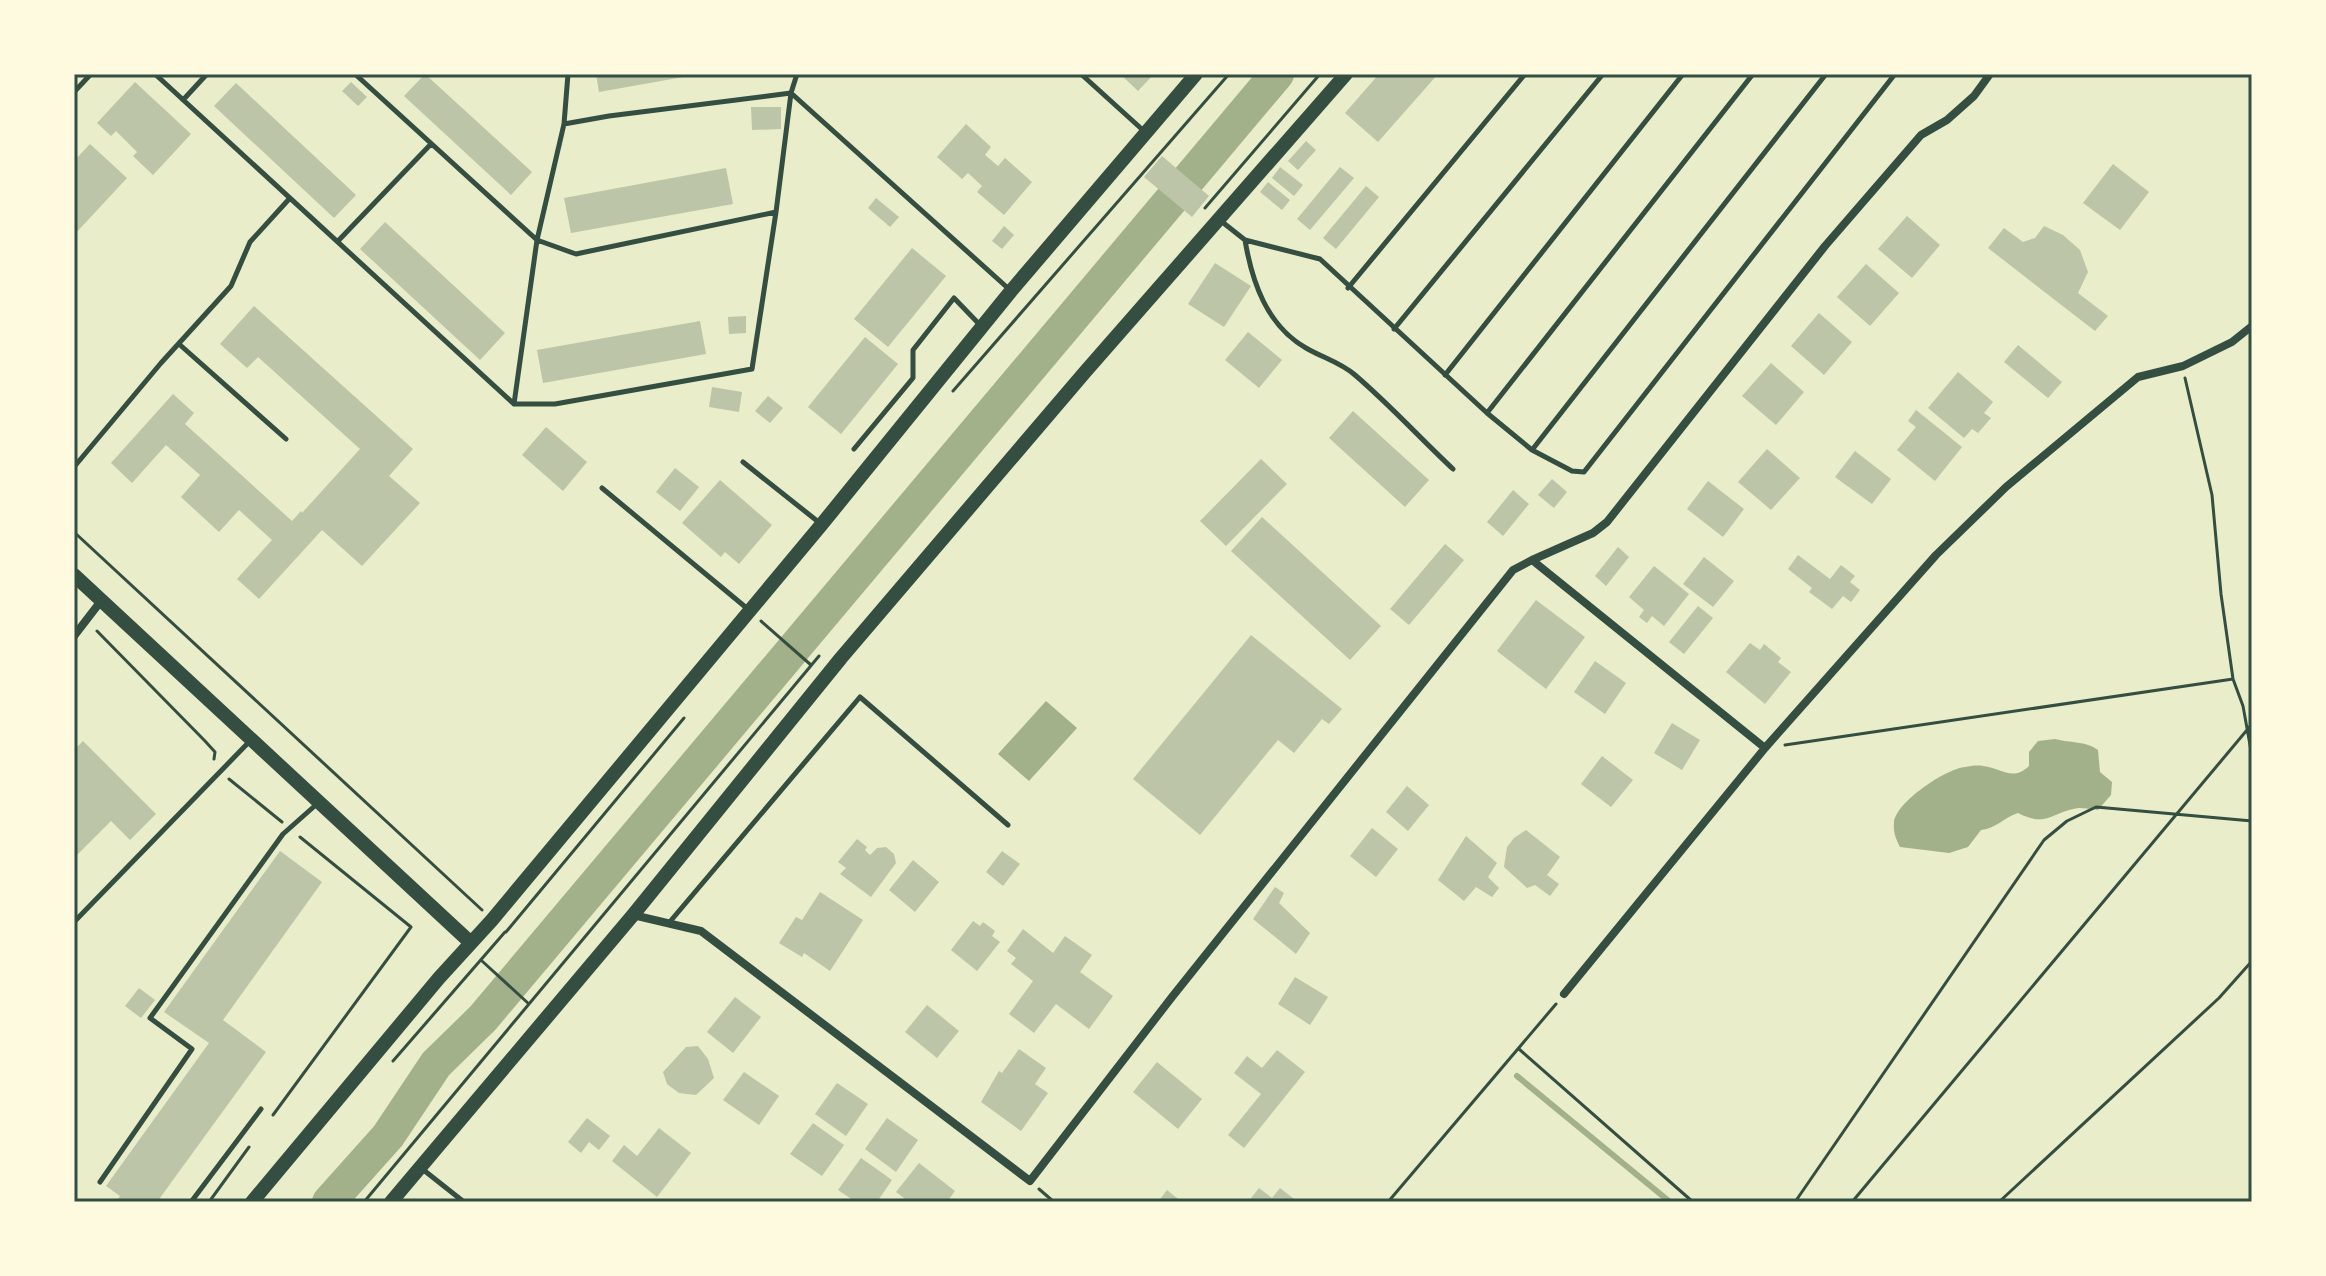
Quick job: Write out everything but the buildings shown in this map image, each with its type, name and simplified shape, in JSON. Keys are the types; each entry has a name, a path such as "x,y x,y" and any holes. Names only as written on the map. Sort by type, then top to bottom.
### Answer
{"street":[{"path":"252,1202 471,943 755,616 822,524 981,327 1196,74"},
{"path":"391,1202 633,915 841,658 1085,372 1346,74"},
{"path":"633,915 701,931 1030,1181 1172,997 1513,570 1593,533 1607,522 1825,246 1921,135 1947,120 1990,74"},
{"path":"1564,994 1765,748 1936,555 2006,487 2138,377 2183,366 2232,342 2252,326"},
{"path":"1532,560 1765,748"},
{"path":"74,575 471,943"},
{"path":"74,636 101,601"}],"lane":[{"path":"74,92 91,74"},
{"path":"155,74 514,404 555,404 752,369 791,93 797,74"},
{"path":"183,100 207,74"},
{"path":"355,74 537,240 576,254 776,212"},
{"path":"514,404 537,240 564,124 568,74"},
{"path":"1081,74 1145,133"},
{"path":"1348,288 1525,74"},
{"path":"1394,329 1603,74"},
{"path":"1445,375 1683,74"},
{"path":"1487,413 1753,74"},
{"path":"1532,450 1826,74"},
{"path":"1220,220 1245,240 1320,259 1348,288 1532,450 1572,471 1584,472 1895,74"},
{"path":"564,124 791,93 1011,291"},
{"path":"338,241 431,144"},
{"path":"74,467 231,286 250,242 290,198"},
{"path":"1245,240 1250,267 1262,301 1286,332 1306,348 1328,357 1355,375 1453,469"},
{"path":"854,449 913,378 913,350 954,298 981,327"},
{"path":"179,344 286,439"},
{"path":"743,462 822,524"},
{"path":"602,488 755,616"},
{"path":"667,924 860,697 1008,825"},
{"path":"74,922 252,739"},
{"path":"100,1182 192,1049 150,1018 283,834 319,802"},
{"path":"191,1202 261,1109"},
{"path":"421,1167 464,1202"}],"path":[{"path":"944,401 1229,74"},
{"path":"2183,366 2212,495 2233,679 2243,706 2252,756"},
{"path":"74,532 506,932"},
{"path":"755,616 811,665"},
{"path":"93,626 215,752 213,766"},
{"path":"1765,748 2233,679"},
{"path":"530,1005 482,961 691,708"},
{"path":"1852,1202 2252,724"},
{"path":"226,776 287,826"},
{"path":"1795,1202 2044,840 2067,821 2096,807 2252,821"},
{"path":"273,1115 411,927 300,837"},
{"path":"1999,1202 2219,998 2252,961"},
{"path":"1388,1202 1564,994"},
{"path":"1519,1049 1693,1202"},
{"path":"209,1202 255,1140"},
{"path":"1030,1181 1054,1202"}],"shaded area":[{"path":"1046,701 1077,728 1029,781 998,754"},
{"path":"2055,739 2098,750 2100,772 2112,782 2111,795 2098,810 2079,808 2043,819 2018,813 1981,830 1968,847 1949,853 1900,847 1894,823 1903,806 1922,788 1956,769 1967,767 1990,767 2012,774 2023,771 2029,766 2029,752 2038,741"}],"waterway":[{"path":"329,1202 388,1136 436,1064 483,1018 1277,74"},
{"path":"1517,1076 1670,1202"}]}
